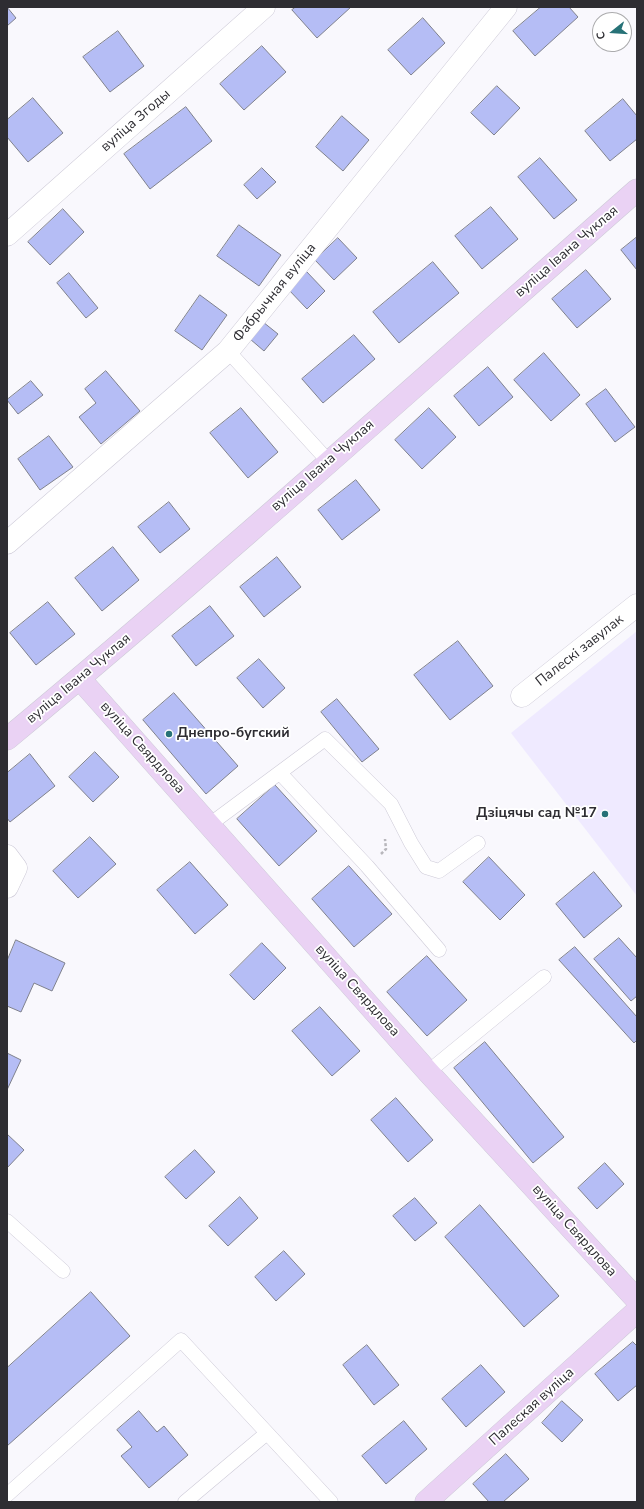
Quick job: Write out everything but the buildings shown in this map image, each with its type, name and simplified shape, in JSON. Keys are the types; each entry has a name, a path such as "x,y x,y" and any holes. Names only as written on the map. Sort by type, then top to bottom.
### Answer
{"street":[{"name":"вуліца Згоды","path":"7,235 264,7"},
{"name":"Фабрычная вуліца","path":"7,544 228,351 506,7"},
{"name":"вуліца Івана Чуклая","path":"7,739 80,679 329,462 637,190"},
{"name":"Палескі завулак","path":"522,696 637,606"},
{"name":"вуліца Свярдлова","path":"80,679 428,1072 637,1300"},
{"path":"7,856 16,868 7,887"},
{"name":"Палеская вуліца","path":"426,1502 637,1311"}],"lane":[{"path":"228,351 329,462"},
{"path":"209,825 325,739 391,804 411,844 426,867 439,872 478,843"},
{"path":"280,773 367,866 439,950"},
{"path":"428,1072 544,977"},
{"path":"7,1221 63,1271"},
{"path":"7,1494 181,1340 331,1502"},
{"path":"185,1502 267,1433"}],"path":[{"path":"367,866 386,849 384,829 391,804"}],"shaded area":[{"name":"Дзіцячы сад №17","path":"637,631 637,896 511,733"}],"place":[{"name":"Днепро-бугский","path":"169,734"},
{"name":"Дзіцячы сад №17","path":"605,814"}]}
